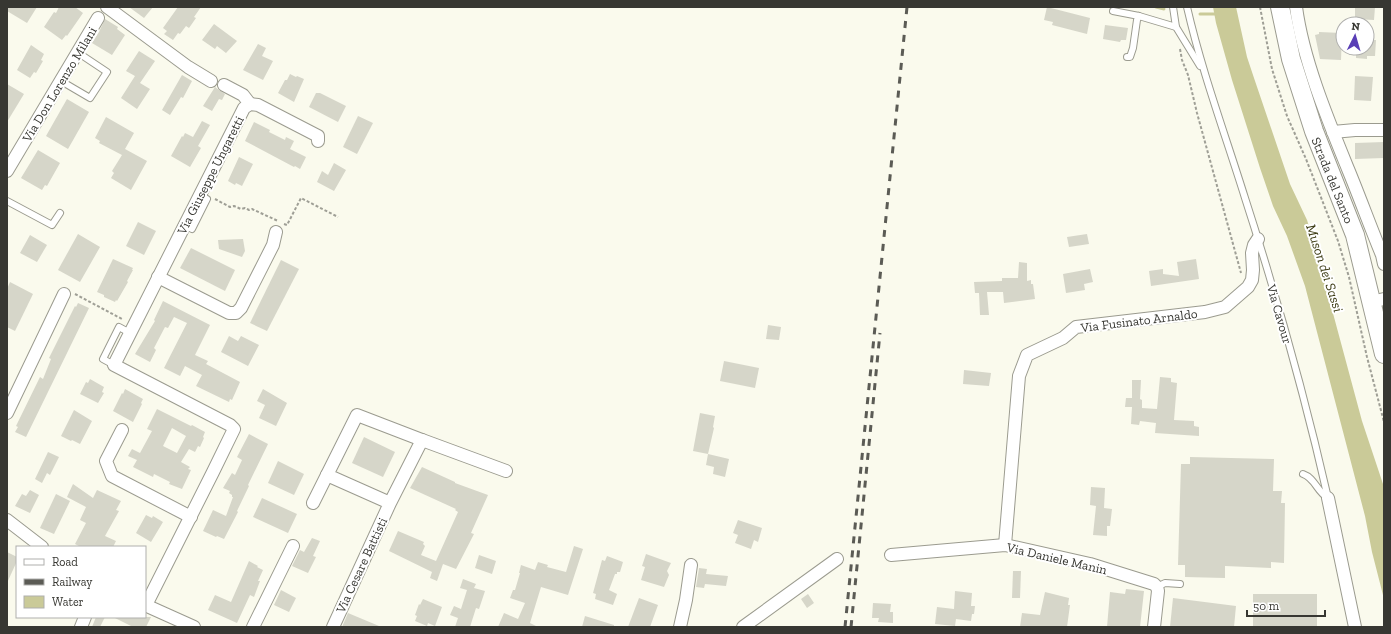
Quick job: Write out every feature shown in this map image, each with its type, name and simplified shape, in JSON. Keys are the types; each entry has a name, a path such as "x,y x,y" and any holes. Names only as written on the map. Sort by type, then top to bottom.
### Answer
{"main road":[{"name":"Strada del Santo","path":"1280,7 1291,59 1311,124 1348,193 1355,235 1378,300 1384,354"}],"street":[{"path":"107,7 188,67 211,82"},
{"name":"Strada del Santo","path":"1296,7 1297,18 1311,70 1333,132 1348,193 1383,258"},
{"name":"Via Don Lorenzo Milani","path":"7,171 98,18"},
{"path":"224,85 243,95 250,104"},
{"name":"Via Giuseppe Ungaretti","path":"146,603 191,517 234,429 230,425 114,365 244,108 250,104 258,104 318,136 318,141"},
{"path":"1333,132 1384,130"},
{"path":"158,277 229,314 236,313 241,308 273,245 276,232"},
{"name":"Via Fusinato Arnaldo","path":"1005,545 1019,376 1027,355 1063,338 1076,328 1205,312 1224,307 1243,293 1250,284 1254,270 1252,253 1254,245 1258,240"},
{"path":"7,413 64,294"},
{"path":"313,504 357,415 506,471"},
{"path":"122,430 106,461 112,476 191,517"},
{"name":"Via Cesare Battisti","path":"333,627 390,503 422,440"},
{"name":"Via Cesare Battisti","path":"327,475 390,503"},
{"name":"Via Cavour","path":"1328,498 1354,627"},
{"path":"7,520 41,546"},
{"name":"Via Daniele Manin","path":"891,556 1005,545 1090,564 1154,584 1157,588"},
{"path":"253,627 293,546"},
{"path":"743,627 837,560"},
{"path":"680,627 691,565"},
{"path":"1154,627 1157,588"},
{"path":"146,605 194,627"}],"lane":[{"path":"1173,7 1176,27 1203,70"},
{"name":"Via Cavour","path":"1187,7 1203,70 1281,313 1328,498"},
{"path":"1113,11 1139,16 1176,27"},
{"path":"1127,57 1130,57 1133,48 1137,20 1139,16"},
{"path":"61,81 90,98 107,72 77,52"},
{"path":"7,200 52,225 60,213"},
{"path":"1303,474 1310,476 1320,493 1328,498"},
{"path":"1157,588 1165,583 1180,584"}],"path":[{"path":"1260,7 1272,69 1287,116 1312,172 1338,241 1349,277 1367,357 1384,422"},
{"path":"1176,27 1182,60 1188,75 1241,276"},
{"path":"201,193 230,207 234,206 241,209 252,209 287,225 301,198 338,217"},
{"path":"64,294 67,290 132,329"}],"water":[{"path":"1213,7 1236,7 1247,57 1290,184 1307,220 1313,239 1362,421 1384,487 1384,599 1372,552 1365,516 1305,286 1287,236 1273,206 1260,168 1232,80"}],"building":[{"path":"7,7 37,7 27,23 7,11"},
{"path":"59,7 75,7 83,13 67,36 66,35 62,40 44,27"},
{"path":"129,7 153,7 144,18"},
{"path":"178,7 201,7 189,28 186,26 173,40 164,34 167,31 163,28"},
{"path":"1047,7 1090,18 1087,34 1052,25 1053,22 1044,20"},
{"path":"1355,7 1375,7 1374,16 1355,16"},
{"path":"105,19 118,27 117,29 125,35 112,55 92,43"},
{"path":"214,24 237,41 226,53 217,46 215,49 202,40"},
{"path":"1105,25 1128,28 1126,40 1121,40 1120,42 1103,39"},
{"path":"1319,32 1335,33 1335,56 1341,56 1341,60 1320,59 1315,35 1319,34"},
{"path":"258,44 266,48 262,56 273,61 263,80 243,70"},
{"path":"31,45 44,54 41,60 43,61 36,73 34,72 30,78 17,70"},
{"path":"139,51 155,61 140,83 150,89 137,109 121,98 135,76 126,71"},
{"path":"1356,56 1367,56 1367,59 1356,58"},
{"path":"290,74 304,79 294,102 278,93"},
{"path":"182,75 192,81 183,98 181,97 170,115 162,110"},
{"path":"1355,76 1373,77 1371,101 1354,100"},
{"path":"7,84 24,94 7,122"},
{"path":"215,87 225,94 222,100 219,99 212,111 203,106"},
{"path":"316,93 320,93 346,106 338,122 309,107"},
{"path":"67,99 89,112 68,149 46,136"},
{"path":"358,116 373,123 357,154 343,147"},
{"path":"106,117 134,133 125,149 147,161 131,190 111,178 114,173 112,171 122,155 99,143 100,141 95,138"},
{"path":"202,121 210,125 198,146 201,148 190,167 171,156 182,136 183,137 185,133 193,137"},
{"path":"254,122 285,140 286,137 294,141 290,149 306,157 300,169 245,141"},
{"path":"1384,142 1384,158 1355,159 1355,143"},
{"path":"38,150 60,163 47,186 45,185 42,190 21,178"},
{"path":"239,157 253,164 242,186 236,183 235,185 228,181"},
{"path":"334,163 346,170 334,191 317,182 322,171 328,175"},
{"path":"138,222 156,231 144,255 126,246"},
{"path":"78,234 100,247 80,282 58,270"},
{"path":"1087,234 1089,244 1069,247 1067,237"},
{"path":"30,235 47,245 37,262 20,253"},
{"path":"243,239 245,251 242,257 219,249 218,240"},
{"path":"191,248 235,270 225,291 180,268"},
{"path":"113,259 133,268 127,281 128,282 115,302 97,292"},
{"path":"1196,259 1199,279 1151,286 1149,271 1163,269 1163,274 1179,276 1177,262"},
{"path":"281,260 299,269 267,331 250,323"},
{"path":"1019,262 1027,263 1027,281 1031,280 1031,284 1033,284 1035,299 1004,303 1003,292 987,292 989,315 980,315 979,293 975,293 974,282 1002,281 1002,278 1018,278"},
{"path":"1090,269 1093,282 1084,284 1085,290 1066,293 1063,274"},
{"path":"10,282 33,294 15,331 7,327 7,289"},
{"path":"163,301 210,325 195,355 208,361 206,364 240,382 232,400 230,399 229,402 196,386 202,375 185,366 180,376 164,368 187,323 174,317 168,328 165,327 154,348 156,350 150,362 135,354 155,321 154,320"},
{"path":"78,303 89,308 26,437 15,432 18,427 16,426 40,377 43,379 51,359 49,358 75,306 76,307"},
{"path":"768,325 781,327 779,340 766,339"},
{"path":"229,336 238,341 241,336 259,345 248,366 221,352"},
{"path":"724,361 759,368 755,388 720,381"},
{"path":"964,370 991,373 989,386 963,384"},
{"path":"1160,377 1171,378 1171,382 1177,383 1174,420 1194,421 1194,426 1199,427 1199,436 1155,433 1156,423 1140,421 1139,425 1131,424 1132,407 1125,407 1126,398 1132,398 1132,380 1141,380 1140,399 1142,400 1142,408 1157,409"},
{"path":"90,379 104,387 102,392 104,393 98,403 80,394 86,382 88,383"},
{"path":"125,389 143,399 133,422 113,411"},
{"path":"263,389 287,403 276,426 259,418 265,405 257,401"},
{"path":"157,409 205,432 200,447 198,446 195,452 189,449 181,462 190,467 188,469 191,470 182,489 169,484 170,482 154,474 153,477 133,467 137,460 128,456 132,449 140,453 152,431 147,429","holes":["172,428 186,436 177,453 163,446"]},
{"path":"74,410 92,421 80,444 61,436"},
{"path":"700,413 715,416 708,454 693,451"},
{"path":"249,434 268,444 248,485 249,486 237,511 238,512 224,539 217,536 216,537 203,531 213,510 226,516 233,497 229,493 230,491 223,488 232,473 235,475 242,460 237,457"},
{"path":"364,437 395,452 383,477 352,463"},
{"path":"48,452 59,457 50,475 47,473 42,483 35,479"},
{"path":"708,454 729,459 725,477 713,474 714,467 706,465"},
{"path":"1190,457 1274,459 1273,491 1282,491 1281,503 1285,503 1284,563 1271,562 1271,568 1225,566 1225,578 1185,577 1185,565 1178,565 1181,464 1190,464"},
{"path":"278,461 304,474 294,495 268,483"},
{"path":"422,467 455,483 488,495 471,533 474,534 456,569 443,564 437,581 430,578 432,572 389,551 398,531 424,542 423,544 425,546 421,555 436,561 458,512 455,510 456,509 410,488"},
{"path":"73,484 93,498 97,490 121,501 116,510 119,511 105,536 116,541 114,546 79,546 75,544 86,523 80,520 86,507 67,497"},
{"path":"1091,487 1105,488 1104,508 1112,509 1110,526 1107,526 1107,536 1093,535 1096,506 1090,505"},
{"path":"30,490 39,495 30,513 15,506 22,494 26,496"},
{"path":"56,494 70,501 54,534 40,528"},
{"path":"262,498 297,514 288,533 253,517"},
{"path":"146,515 152,518 153,516 163,522 151,542 136,533"},
{"path":"738,520 762,528 758,542 754,540 751,549 735,543 738,535 733,533"},
{"path":"312,538 320,541 313,556 316,557 308,573 292,566 300,550 304,552"},
{"path":"574,546 583,549 568,595 541,587 530,623 538,627 498,627 504,613 518,619 525,603 510,598 513,590 515,590 521,565 535,570 538,562 548,565 547,567 566,572"},
{"path":"7,552 16,556 16,563 7,583"},
{"path":"646,554 671,563 667,571 669,575 664,587 641,580 645,567 642,566"},
{"path":"479,555 496,561 492,574 475,568"},
{"path":"607,556 623,562 620,572 615,574 609,590 617,594 613,605 595,599 596,594 593,593 602,560 605,561"},
{"path":"249,561 263,570 258,581 260,581 254,597 250,595 237,623 208,610 215,595 231,602"},
{"path":"699,568 707,569 706,574 728,576 726,586 705,584 704,588 696,587"},
{"path":"1013,571 1021,571 1020,598 1012,598"},
{"path":"463,579 476,584 474,588 485,591 479,609 476,608 470,627 455,627 458,618 450,615 454,606 461,609 467,590 460,588"},
{"path":"1126,589 1144,591 1140,627 1107,627 1110,592 1125,594"},
{"path":"281,590 296,598 289,612 274,605"},
{"path":"955,591 972,593 971,606 975,606 971,621 956,619 955,626 935,624 937,607 954,609"},
{"path":"1045,592 1069,598 1068,605 1070,605 1067,627 1020,627 1022,613 1040,615"},
{"path":"808,594 814,603 807,608 801,599"},
{"path":"1253,594 1317,594 1317,627 1253,627"},
{"path":"639,598 658,605 650,627 628,627"},
{"path":"1173,598 1236,606 1234,627 1170,627"},
{"path":"423,599 442,607 435,626 428,623 427,626 415,621 417,616 415,615 419,604 420,605"},
{"path":"873,603 891,604 890,612 893,612 893,623 878,622 879,618 872,618"},
{"path":"348,613 379,626 342,627"},
{"path":"585,616 614,625 614,627 582,627"},
{"path":"151,617 146,627 133,627 115,618"},
{"path":"96,618 104,618 100,627 92,627"}],"waterway":[{"path":"1156,7 1164,9"},
{"path":"1200,14 1217,13"}],"railway":[{"path":"845,627 907,7"},
{"path":"851,627 880,333"}],"water label":[{"name":"Muson dei Sassi","path":"1325,268"}]}
